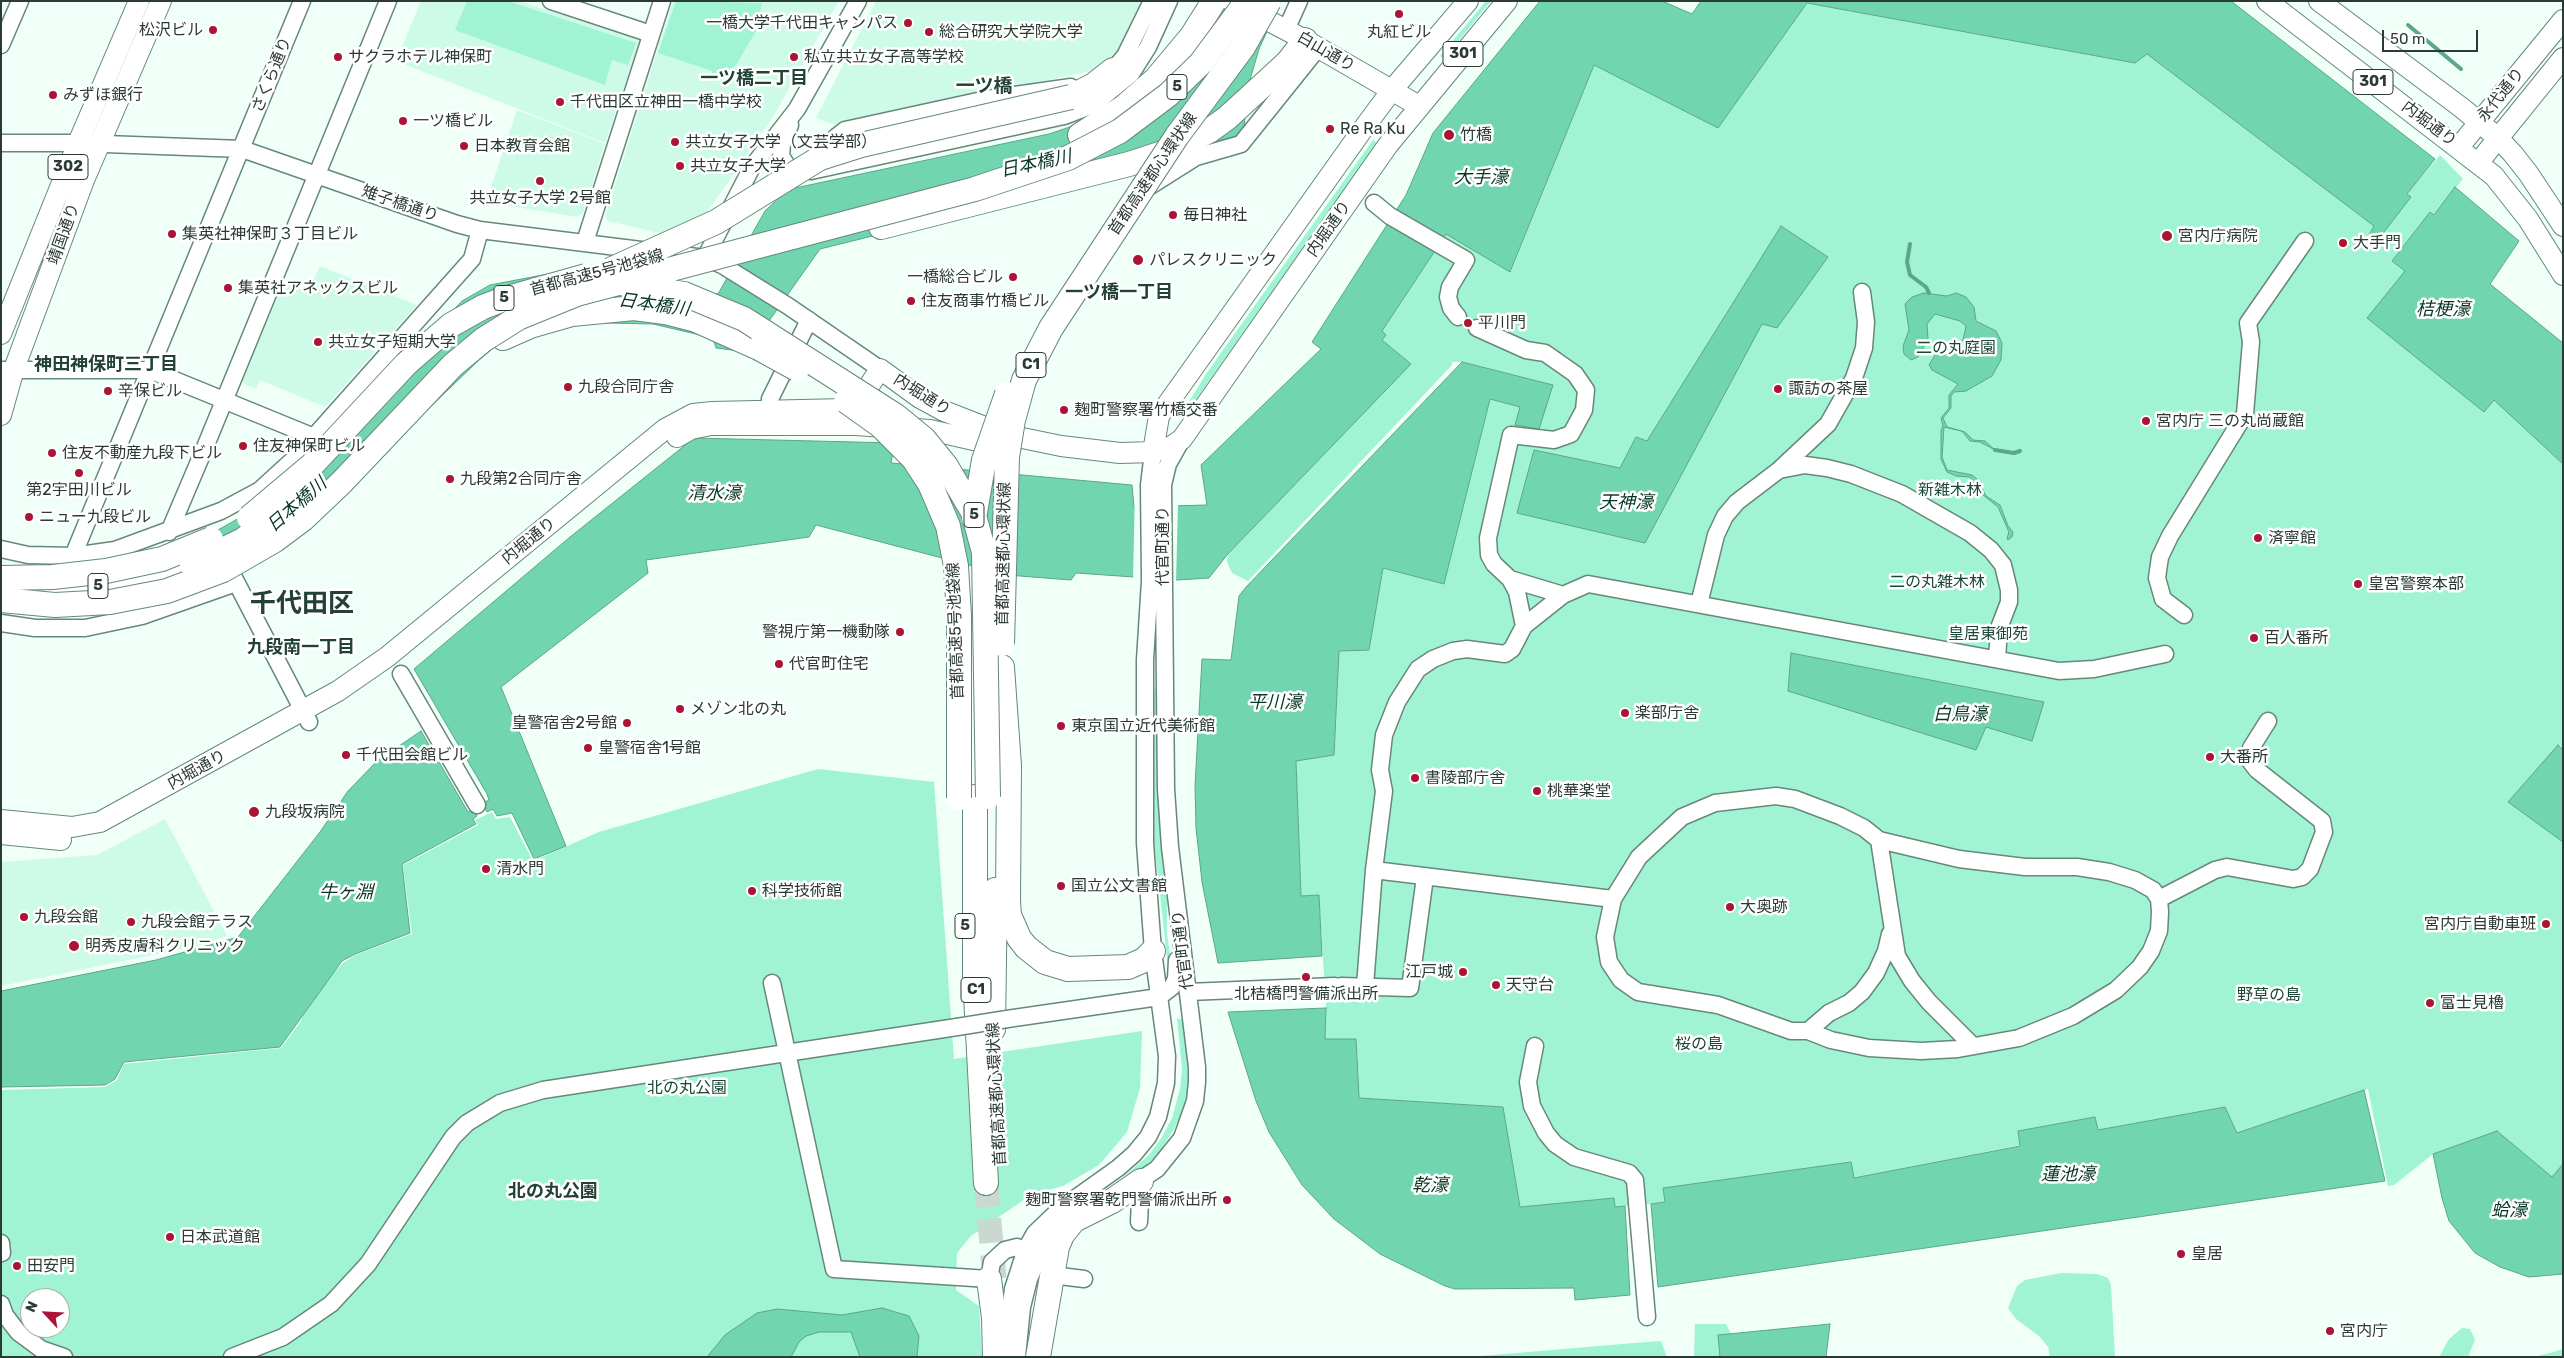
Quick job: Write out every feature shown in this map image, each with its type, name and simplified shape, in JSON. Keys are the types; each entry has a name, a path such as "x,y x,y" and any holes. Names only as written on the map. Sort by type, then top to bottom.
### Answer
{"highway":[{"name":"首都高速5号池袋線","path":"1,578 53,577 115,570 162,559 213,538 255,514 294,483 332,446 406,364 451,325 484,307 504,299 610,270 972,174 1062,143 1106,120 1141,94 1177,55 1214,1"},
{"name":"首都高速都心環状線","path":"986,797 972,543 977,493 989,440 1003,403 1021,366 1168,136 1235,1"},
{"name":"首都高速5号池袋線","path":"1,600 56,605 110,602 167,591 223,570 275,540 303,519 340,483 452,365 500,328 557,301 984,187 1031,172 1076,154 1137,120 1186,80 1216,46 1247,1"},
{"path":"653,274 733,261 881,228 1129,164 1175,149 1209,131 1227,118 1286,64 1290,28"},
{"name":"首都高速都心環状線","path":"986,797 1002,667 1007,457 1013,420 1024,380 1051,328 1173,142 1243,47 1290,28"},
{"path":"610,270 716,222 820,158 861,145 1071,97 1094,85 1113,70"},
{"name":"首都高速5号池袋線","path":"1,583 54,588 106,586 164,574 220,553 258,531 292,507 318,484 442,354 488,320 540,298 581,288 621,285 684,294 723,309 786,344 903,421 924,439 953,476 973,512 984,552 986,797 992,981"},
{"name":"首都高速5号池袋線","path":"392,427 457,366 511,333 572,314 618,309 665,312 712,325 759,348 837,394 881,426 913,458 930,484 948,526 986,797 962,900 978,1053"},
{"path":"986,797 1013,926 1026,947 1045,962 1062,968 1080,970 1128,967 1144,960 1153,951"},
{"name":"首都高速都心環状線","path":"978,1053 994,1183 992,981"},
{"path":"1038,1357 1039,1261 1057,1247 1067,1226 1074,1220 1112,1201 1141,1181"},
{"path":"989,1279 994,1318 995,1357"}],"main road":[{"name":"靖国通り","path":"1,334 78,143 139,1"},
{"name":"靖国通り","path":"1,415 8,370 99,144 161,1"},
{"name":"白山通り","path":"1231,1 1290,28 1419,106"},
{"name":"内堀通り","path":"1153,452 1159,416 1392,90 1468,1"},
{"name":"内堀通り","path":"1,820 72,827 100,822 306,717 345,702 383,676 674,438 691,429 711,426 855,425 930,430 1120,453 1153,452 1172,446 1182,439 1388,145 1507,1"},
{"name":"内堀通り","path":"2267,1 2459,147 2494,176 2528,219 2563,275"},
{"name":"内堀通り","path":"2319,1 2498,138 2514,154 2563,226"},
{"name":"永代通り","path":"2459,147 2563,20"},
{"name":"永代通り","path":"2478,163 2563,58"},
{"name":"内堀通り","path":"1,834 70,841 89,839 105,834 306,717 338,691 380,662 675,422 702,412 846,408 860,400 880,369 920,398 1001,440"}],"street":[{"name":"さくら通り","path":"73,556 302,1"},
{"path":"168,532 224,401 388,1"},
{"path":"551,1 651,34"},
{"path":"585,242 662,1"},
{"path":"800,173 789,169 781,156 782,144 797,109 858,1"},
{"path":"843,164 836,160 832,147 836,138 845,130 987,99 1072,86 1092,81 1113,70 1130,47 1152,1"},
{"path":"731,204 763,182 1064,116 1093,104 1131,74 1148,47 1169,1"},
{"path":"1001,440 1030,371 1147,188 1196,157 1241,144 1290,28 1299,1"},
{"path":"1,7 19,4"},
{"path":"1,46 19,4"},
{"path":"705,258 731,204 762,153 797,109"},
{"name":"雉子橋通り","path":"1,143 78,143 242,149 457,224 480,230 705,258 722,265 788,306 880,369"},
{"path":"1374,203 1390,216 1466,260 1450,287 1448,297 1451,308 1458,317"},
{"path":"1,549 28,555 73,556 115,550 168,532 209,521 260,490 295,458 472,259 480,230"},
{"path":"2184,615 2163,599 2158,586 2160,557 2170,536 2246,414 2250,351 2248,323 2305,241"},
{"path":"1699,604 1716,535 1725,516 1752,488 1779,470 1828,424 1854,378 1864,348 1866,322 1862,292"},
{"path":"770,411 770,399 808,320"},
{"path":"1477,328 1526,350 1545,353 1576,374 1586,390 1584,410 1571,434 1554,440 1511,435 1488,538 1489,555 1494,564 1510,579 1517,592 1524,626"},
{"path":"8,370 150,370 314,437"},
{"name":"代官町通り","path":"1156,485 1182,439"},
{"name":"代官町通り","path":"1141,1181 1170,1155 1182,1138 1195,1101 1197,1067 1177,902 1166,788 1157,581 1156,485 1153,452"},
{"path":"1779,470 1805,465 1827,468 1867,480 1902,494 1970,533 1991,550 2003,565 2010,590 2009,602 1999,628 1997,659"},
{"path":"209,521 234,580 306,717"},
{"path":"1510,579 1564,595"},
{"path":"1,624 35,628 84,628 142,616 234,580"},
{"name":"代官町通り","path":"1018,1357 1022,1308 1039,1261 1046,1221 1134,1154 1148,1137 1158,1117 1166,1083 1167,1056 1153,951 1144,805 1145,660 1157,581"},
{"path":"1365,986 1374,870 1384,791 1380,770 1384,735 1397,702 1418,669 1433,659 1453,651 1467,649 1505,654 1512,649 1524,626 1564,595 1588,584 2059,671 2094,669 2165,654"},
{"path":"401,674 477,805"},
{"path":"2159,899 2215,870 2227,867 2292,879 2302,877 2310,869 2324,832 2322,821 2257,770 2250,760 2251,748 2268,721"},
{"path":"1144,805 1150,795 1158,789 1166,788"},
{"path":"1776,796 1795,799 1840,816 1864,828 1879,840 1959,859 2025,867 2076,867 2109,872 2147,886 2153,890 2159,899 2158,931 2151,951 2140,967 2116,990 2073,1016 2018,1038 1973,1046 1921,1051 1869,1048 1831,1040 1808,1031 1791,1032 1718,1005 1638,992 1621,980 1609,962 1605,937 1613,899 1631,867 1661,835 1682,817 1715,803 1776,796"},
{"path":"1879,840 1889,900 1891,929 1897,956 1912,982 1973,1046"},
{"path":"1374,870 1613,899"},
{"path":"1188,992 1338,986 1410,988 1425,877"},
{"path":"232,1357 283,1336 331,1304 368,1264 454,1137 467,1123 500,1103 543,1090 788,1051 1159,997 1172,987 1176,979 1177,902"},
{"path":"1808,1031 1829,1013 1849,1003 1862,992 1876,973 1886,951 1891,929"},
{"path":"772,983 834,1269 989,1279 992,1262 997,1255 1010,1248 1084,1279"},
{"path":"1535,1046 1528,1082 1532,1106 1546,1133 1555,1144 1574,1156 1629,1172 1635,1180 1647,1317"},
{"path":"1139,1222 1141,1181"},
{"name":"代官町通り","path":"1005,1357 1010,1305 1039,1261"},
{"path":"1,1304 11,1325 23,1337 41,1349 64,1357"}],"shaded area":[{"name":"千代田区立神田一橋中学校","path":"421,1 519,1 640,40 605,143 396,61"},
{"name":"共立女子大学","path":"673,1 839,1 774,115 699,224 668,235 608,221 605,216"},
{"path":"876,1 1142,1 1116,53 1090,71 839,126 816,118"},
{"path":"517,110 605,144 583,213 577,217 486,202"},
{"name":"共立女子短期大学","path":"320,266 417,305 325,407 260,380 256,389 237,381 279,280 308,292"},
{"path":"165,819 227,936 197,946 1,986 1,862 97,855"}],"green space":[{"path":"467,1 508,1 636,43 628,65 612,60 605,85 455,30"},
{"path":"676,1 762,3 756,31 736,65 726,74 710,77 712,71 658,53"},
{"path":"1486,1 1491,1 1444,59 1440,56"},
{"name":"皇居東御苑","path":"1807,3 2135,63 2147,54 2375,227 2369,235 2411,197 2407,194 2440,155 2463,179 2434,215 2430,212 2392,261 2405,271 2484,412 2494,399 2563,464 2563,750 2558,745 2509,802 2563,842 2563,1164 2552,1177 2433,1154 2394,1185 2388,1186 2368,1089 2237,1133 2225,1107 2097,1131 2095,1117 2018,1131 2020,1145 1854,1178 1850,1162 1663,1188 1665,1202 1651,1204 1615,1207 1614,1198 1520,1207 1503,1107 1358,1098 1356,1039 1325,1039 1326,1008 1319,896 1301,896 1296,760 1334,755 1339,651 1369,649 1383,568 1444,584 1490,399 1520,407 1553,385 1462,362 1452,362 1452,365 1248,581 1232,573 1227,562 1228,555 1410,363 1382,340 1382,331 1446,234 1511,271 1594,65 1718,128"},
{"path":"1373,140 1377,143 1185,415 1182,413 1206,374"},
{"path":"1157,687 1160,691 1160,825 1167,899 1167,934 1173,974 1169,975 1153,832 1153,691"},
{"name":"北の丸公園","path":"818,769 934,782 954,1059 1142,1031 1140,1088 1127,1132 1099,1165 1063,1186 1031,1195 971,1236 957,1253 956,1290 979,1306 982,1357 1,1357 1,1090 105,1087 117,1080 124,1064 281,1048 301,1021 310,998 343,963 355,955 412,934 403,865 478,825 475,820 492,812 496,819 510,817 533,861 599,832"},
{"path":"1177,1018 1182,1020 1189,1069 1188,1089 1183,1110 1159,1153 1145,1167 1111,1188 1149,1155 1162,1137 1172,1118 1180,1089 1182,1069"},
{"path":"2061,1273 2097,1274 2108,1278 2111,1285 2115,1357 2050,1357 2048,1347 2039,1336 2016,1319 2008,1308 2017,1286 2025,1280"},
{"path":"1695,1324 1726,1324 1734,1340 1736,1357 1694,1357"},
{"path":"2462,1328 2470,1329 2475,1340 2468,1357 2439,1357 2449,1339"},
{"path":"1661,1341 1667,1357 1469,1357 1634,1343"},
{"path":"2563,1349 2563,1357 2533,1357 2550,1353"}],"water":[{"name":"日本橋川","path":"1208,1 1281,1 1259,49 1249,83 1244,127 1237,136 1067,188 820,249 747,352 716,348 713,338 653,324 607,323 549,317 517,328 478,361 342,492 225,574 121,563 209,535 257,508 313,458 462,301 490,285 553,273 718,294 765,211 783,194 795,188 1049,134 1102,116 1140,90"},
{"path":"1540,1 1662,1 1692,14 1701,1 2231,1 2435,159 2407,194 2411,197 2377,241 2369,235 2374,226 2147,54 2135,63 1807,3 1718,128 1594,65 1510,272 1446,234 1382,331 1386,335 1382,340 1411,364 1227,555 1209,578 1177,580 1076,573 1071,580 1007,575 816,525 809,537 646,560 648,573 501,687 566,846 534,859 512,813 497,816 493,809 487,812 483,803 489,800 487,794 414,669 570,537 694,438 895,443 891,463 1132,485 1134,507 1207,505 1201,465 1321,349 1312,342 1406,195 1433,133"},
{"name":"桔梗濠","path":"2455,187 2519,241 2490,284 2563,343 2563,464 2494,400 2484,412 2367,318 2405,271 2392,261 2430,212 2434,215"},
{"name":"天神濠","path":"1781,226 1828,257 1777,328 1762,324 1645,543 1517,513 1534,450 1620,468 1636,437 1647,441"},
{"path":"1924,293 1947,296 1956,293 1966,297 1974,307 1976,321 1996,331 2002,343 2001,360 1992,376 1966,391 1954,392 1951,396 1951,408 1943,418 1947,427 1959,430 1944,427 1942,457 1947,470 1972,475 1977,479 1986,496 2000,505 2008,526 2013,532 2012,537 2008,540 2009,532 1998,507 1982,494 1970,477 1956,476 1947,472 1941,459 1941,430 1943,426 1941,418 1949,408 1949,395 1958,384 1932,370 1929,365 1938,350 1951,347 1963,340 1966,326 1960,321 1935,314 1927,324 1928,339 1918,357 1911,360 1904,354 1903,346 1909,330 1905,304 1912,297"},
{"name":"平川濠","path":"1462,362 1553,385 1539,429 1515,425 1520,407 1490,399 1444,584 1383,568 1369,650 1339,651 1334,755 1296,761 1301,896 1319,895 1322,956 1218,963 1202,882 1196,828 1195,786 1202,659 1231,660 1239,596"},
{"path":"1962,431 1973,440 1985,441 1995,450 1980,442 1970,441"},
{"name":"白鳥濠","path":"1791,653 2044,702 2032,741 1986,727 1976,750 1788,691"},
{"name":"牛ヶ淵","path":"421,731 468,812 474,809 477,816 473,819 476,824 402,864 410,933 355,954 342,961 280,1047 124,1062 115,1079 105,1085 1,1087 1,991 156,960 238,937 320,832 348,791 377,761"},
{"path":"2558,745 2563,750 2563,842 2508,802"},
{"name":"乾濠","path":"1326,1008 1325,1039 1356,1039 1359,1098 1503,1107 1520,1207 1614,1198 1615,1207 1625,1206 1630,1295 1575,1300 1574,1288 1455,1289 1445,1286 1380,1254 1334,1219 1302,1185 1269,1132 1256,1101 1228,1012"},
{"name":"蓮池濠","path":"2364,1090 2385,1181 1658,1287 1651,1204 1665,1202 1663,1188 1851,1162 1854,1178 2020,1146 2018,1131 2095,1117 2098,1130 2225,1107 2237,1133"},
{"name":"蛤濠","path":"2497,1131 2552,1177 2563,1164 2563,1274 2529,1277 2500,1267 2475,1253 2449,1221 2433,1154"},
{"path":"882,1308 909,1316 919,1336 917,1357 860,1357 851,1332 819,1332 806,1336 799,1342 791,1357 707,1357 725,1335 757,1313 777,1309 842,1315"},
{"path":"1830,1324 1826,1357 1720,1357 1718,1335"}],"pier":[{"path":"1135,489 1136,504 1178,503 1176,582 1133,580"}],"waterway":[{"path":"2408,25 2461,69"},
{"path":"1910,244 1907,262 1910,275 1926,287 1929,293"},
{"path":"1995,450 2014,453 2020,451"}],"tunnel":[{"path":"986,1183 995,1283"}],"place":[{"name":"丸紅ビル","path":"1399,14"},
{"name":"一橋大学千代田キャンパス","path":"908,23"},
{"name":"松沢ビル","path":"213,30"},
{"name":"総合研究大学院大学","path":"929,32"},
{"name":"サクラホテル神保町","path":"338,57"},
{"name":"私立共立女子高等学校","path":"794,57"},
{"name":"みずほ銀行","path":"53,95"},
{"name":"千代田区立神田一橋中学校","path":"560,102"},
{"name":"一ツ橋ビル","path":"403,121"},
{"name":"Re Ra Ku","path":"1330,129"},
{"name":"竹橋","path":"1449,135"},
{"name":"共立女子大学（文芸学部）","path":"675,142"},
{"name":"日本教育会館","path":"464,146"},
{"name":"共立女子大学","path":"680,166"},
{"name":"共立女子大学 2号館","path":"540,181"},
{"name":"毎日神社","path":"1173,215"},
{"name":"集英社神保町３丁目ビル","path":"172,234"},
{"name":"宮内庁病院","path":"2167,236"},
{"name":"大手門","path":"2343,243"},
{"name":"パレスクリニック","path":"1138,260"},
{"name":"一橋総合ビル","path":"1013,277"},
{"name":"集英社アネックスビル","path":"228,288"},
{"name":"住友商事竹橋ビル","path":"911,301"},
{"name":"平川門","path":"1468,323"},
{"name":"共立女子短期大学","path":"318,342"},
{"name":"九段合同庁舎","path":"568,387"},
{"name":"諏訪の茶屋","path":"1778,389"},
{"name":"辛保ビル","path":"108,391"},
{"name":"麹町警察署竹橋交番","path":"1064,410"},
{"name":"宮内庁 三の丸尚蔵館","path":"2146,421"},
{"name":"住友神保町ビル","path":"243,446"},
{"name":"住友不動産九段下ビル","path":"52,453"},
{"name":"第2宇田川ビル","path":"79,473"},
{"name":"九段第2合同庁舎","path":"450,479"},
{"name":"ニュー九段ビル","path":"29,517"},
{"name":"済寧館","path":"2258,538"},
{"name":"皇宮警察本部","path":"2358,584"},
{"name":"警視庁第一機動隊","path":"900,632"},
{"name":"百人番所","path":"2254,638"},
{"name":"代官町住宅","path":"779,664"},
{"name":"メゾン北の丸","path":"680,709"},
{"name":"楽部庁舎","path":"1625,713"},
{"name":"皇警宿舎2号館","path":"627,723"},
{"name":"東京国立近代美術館","path":"1061,726"},
{"name":"皇警宿舎1号館","path":"588,748"},
{"name":"千代田会館ビル","path":"346,755"},
{"name":"大番所","path":"2210,757"},
{"name":"書陵部庁舎","path":"1415,778"},
{"name":"桃華楽堂","path":"1537,791"},
{"name":"九段坂病院","path":"254,812"},
{"name":"清水門","path":"486,869"},
{"name":"国立公文書館","path":"1061,886"},
{"name":"科学技術館","path":"752,891"},
{"name":"大奥跡","path":"1730,907"},
{"name":"九段会館","path":"24,917"},
{"name":"九段会館テラス","path":"131,922"},
{"name":"宮内庁自動車班","path":"2546,924"},
{"name":"明秀皮膚科クリニック","path":"74,946"},
{"name":"江戸城","path":"1463,972"},
{"name":"北桔橋門警備派出所","path":"1306,977"},
{"name":"天守台","path":"1496,985"},
{"name":"富士見櫓","path":"2430,1003"},
{"name":"麹町警察署乾門警備派出所","path":"1227,1200"},
{"name":"日本武道館","path":"170,1237"},
{"name":"皇居","path":"2181,1254"},
{"name":"田安門","path":"17,1266"},
{"name":"宮内庁","path":"2330,1331"}],"district":[{"name":"一ツ橋二丁目","path":"754,79"},
{"name":"一ツ橋","path":"984,87"},
{"name":"一ツ橋一丁目","path":"1119,293"},
{"name":"神田神保町三丁目","path":"106,365"},
{"name":"千代田区","path":"302,604"},
{"name":"九段南一丁目","path":"301,648"},
{"name":"北の丸公園","path":"553,1192"}],"water label":[{"name":"大手濠","path":"1481,178"},
{"name":"清水濠","path":"714,494"}],"park label":[{"name":"二の丸庭園","path":"1956,348"},
{"name":"新雑木林","path":"1950,490"},
{"name":"二の丸雑木林","path":"1937,582"},
{"name":"野草の島","path":"2269,995"},
{"name":"桜の島","path":"1699,1044"}]}
